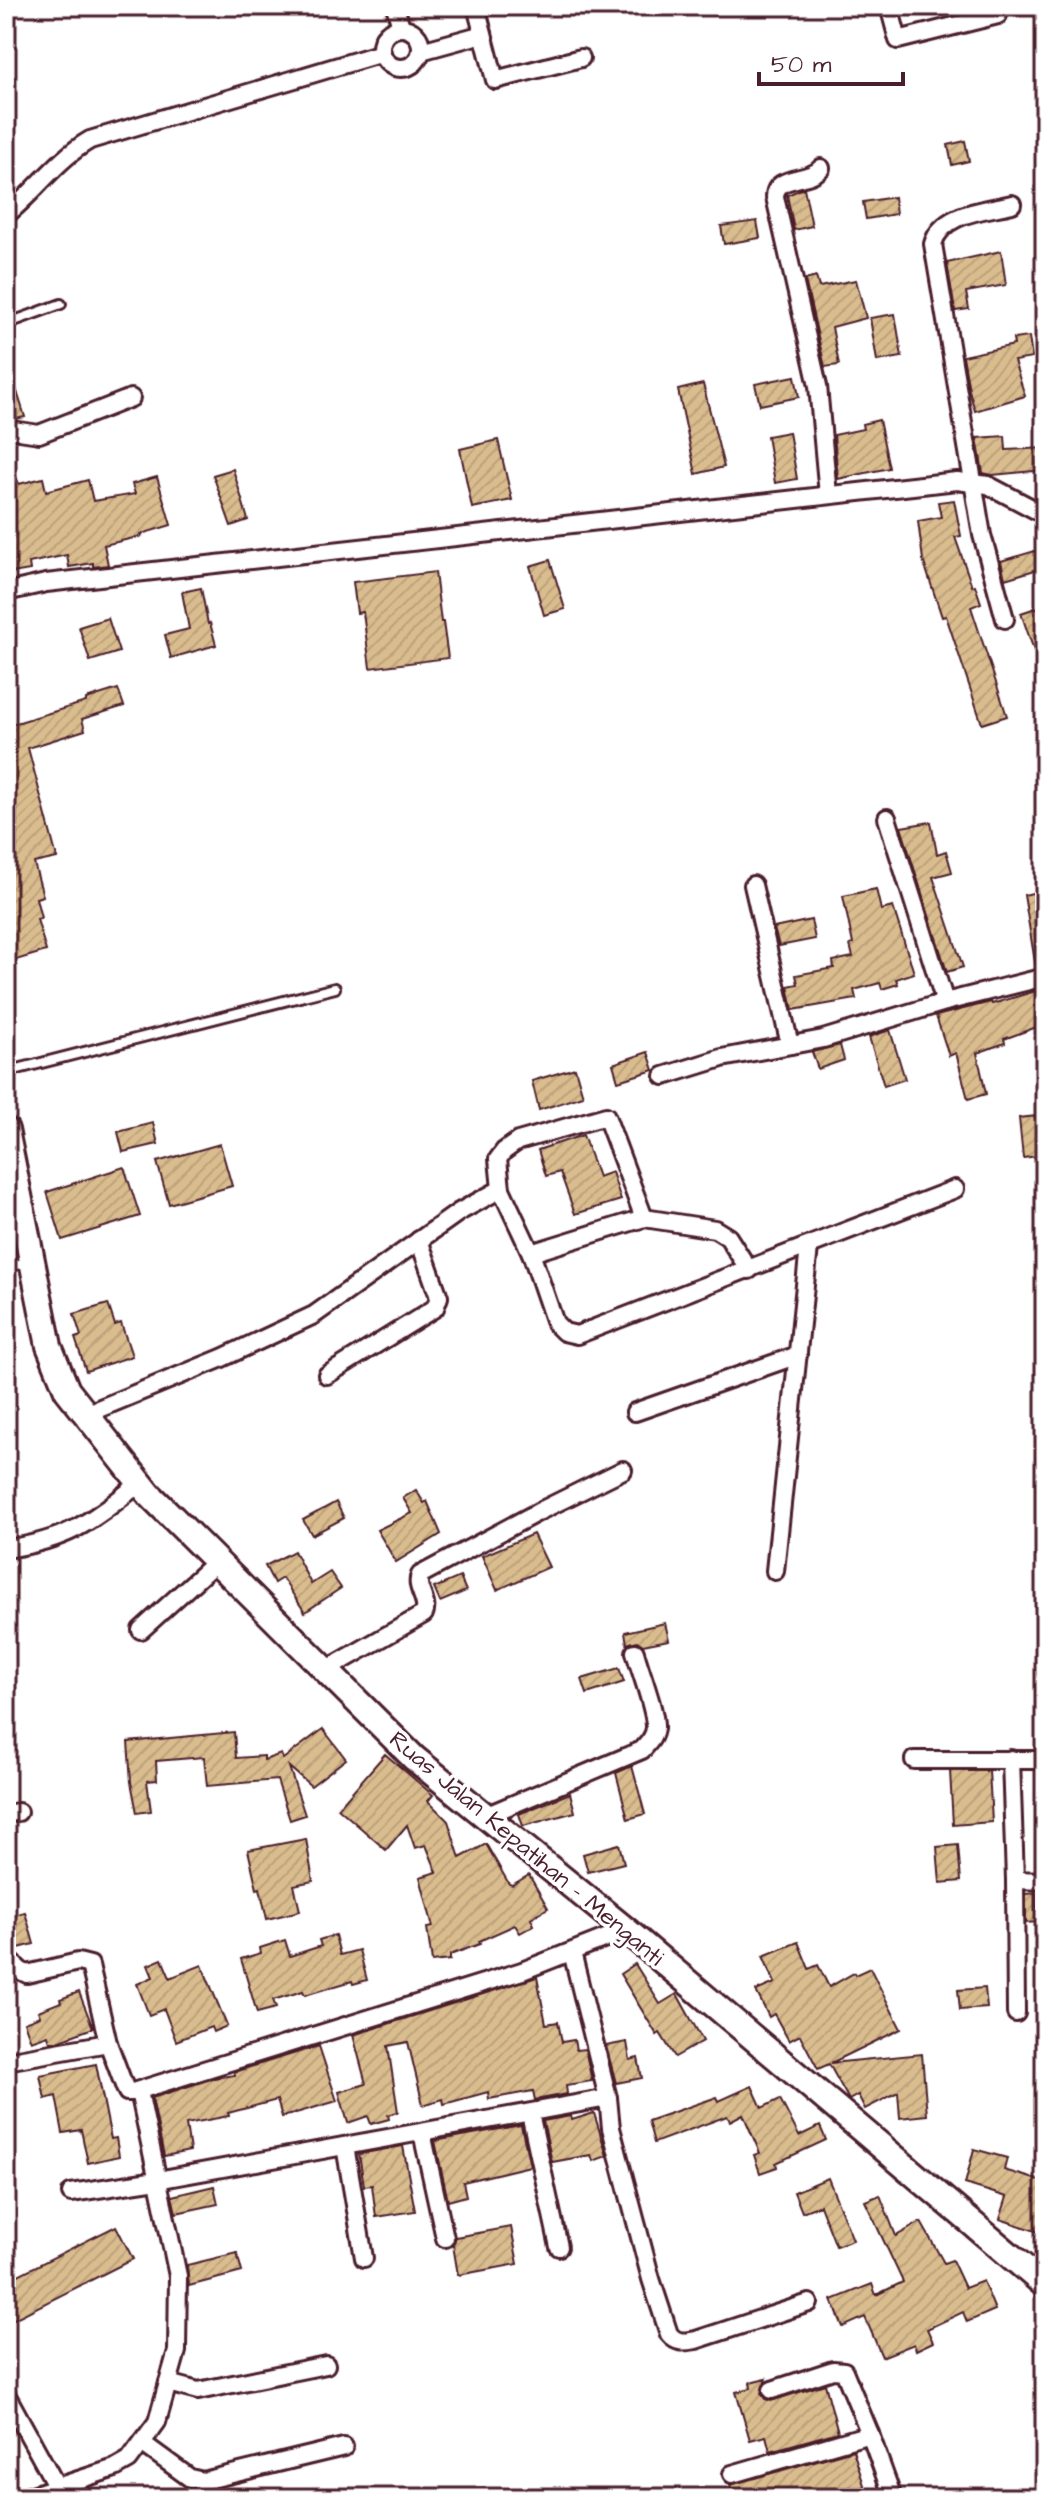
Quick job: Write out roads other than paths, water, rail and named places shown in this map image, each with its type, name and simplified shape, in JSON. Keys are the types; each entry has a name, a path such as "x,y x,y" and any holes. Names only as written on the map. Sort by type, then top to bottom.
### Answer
{"main road":[{"name":"Ruas Jalan Kepatihan - Menganti","path":"7,1138 56,1368 67,1390 140,1483 414,1758 626,1930 1045,2285"}],"street":[{"path":"395,6 401,27"},
{"path":"476,6 495,80 581,58"},
{"path":"889,6 898,40 998,15"},
{"path":"401,27 417,34 421,42 418,59 402,68 386,61 381,44 392,30 401,27"},
{"path":"421,51 483,34"},
{"path":"6,215 62,160 90,140 382,53"},
{"path":"821,168 814,175 781,183 775,190 775,197 818,386 828,495"},
{"path":"6,206 23,201"},
{"path":"1005,619 982,535 933,244 937,231 950,221 1012,204"},
{"path":"6,432 13,430 39,434 131,398"},
{"path":"6,592 46,583 957,481 972,481 1000,490 1045,515"},
{"path":"887,818 945,1002"},
{"path":"753,885 790,1045"},
{"path":"664,1076 722,1058 823,1039 945,1002 1045,977"},
{"path":"644,1218 606,1116 518,1141 498,1159 501,1189 531,1253 555,1323 564,1332 577,1335 955,1189"},
{"path":"86,1414 222,1358 314,1315 459,1212 501,1189"},
{"path":"531,1253 644,1218 715,1229 728,1237 749,1270"},
{"path":"327,1375 435,1308 439,1297 419,1240"},
{"path":"775,1571 809,1247"},
{"path":"635,1412 798,1355"},
{"path":"326,1670 424,1614 427,1607 418,1582 420,1575 623,1470"},
{"path":"6,1549 44,1542 87,1524 140,1483"},
{"path":"141,1630 217,1561"},
{"path":"485,1816 642,1750 652,1739 655,1727 635,1652"},
{"path":"1011,1759 1016,2013"},
{"path":"914,1760 1045,1760"},
{"path":"1015,1880 1045,1881"},
{"path":"6,1951 6,1958 27,1974 78,1962 90,1965 108,2043 127,2092 139,2091 522,1971 626,1930"},
{"path":"572,1952 608,2098 611,2128 663,2322 674,2340 696,2340 809,2303"},
{"path":"6,2061 108,2043"},
{"path":"23,2498 58,2492 115,2468 129,2460 157,2422 177,2351 178,2276 139,2091"},
{"path":"71,2193 608,2098"},
{"path":"530,2113 559,2247"},
{"path":"422,2133 445,2238"},
{"path":"345,2146 364,2258"},
{"path":"168,2383 198,2391 326,2365"},
{"path":"772,2390 833,2370 844,2371 893,2498"},
{"path":"6,2394 58,2492"},
{"path":"732,2474 870,2434"},
{"path":"142,2443 190,2478 203,2481 344,2447"}],"lane":[{"path":"6,324 61,304"},
{"path":"6,1072 335,988"},
{"path":"6,1267 32,1261"}]}
